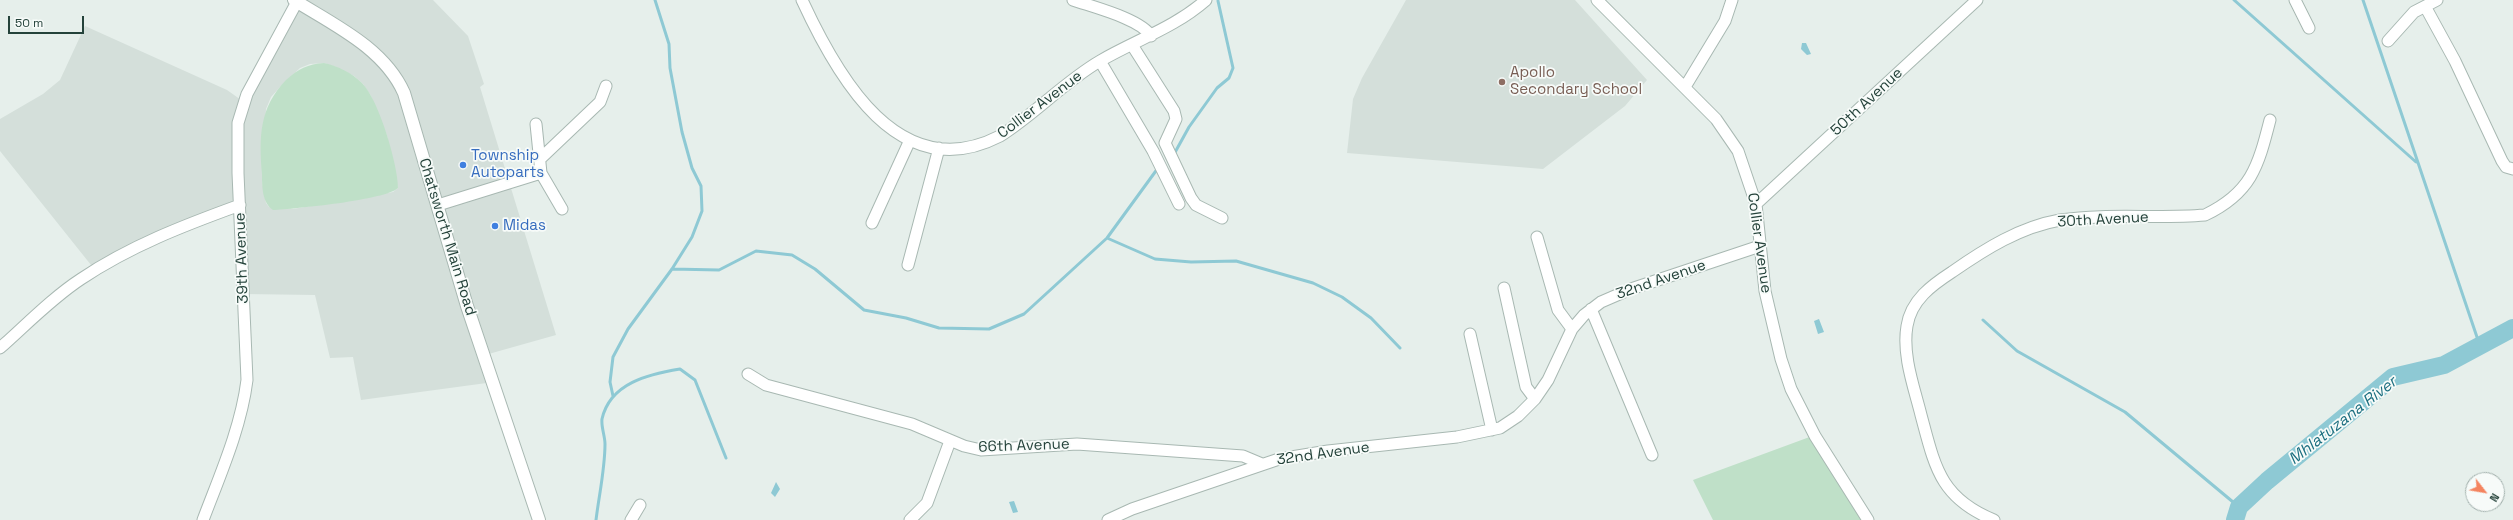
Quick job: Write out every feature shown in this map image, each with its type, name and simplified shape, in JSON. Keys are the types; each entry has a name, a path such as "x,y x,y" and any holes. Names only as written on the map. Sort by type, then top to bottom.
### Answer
{"street":[{"name":"Collier Avenue","path":"802,0 825,50 844,79 876,116 893,130 910,140 939,148 964,149 985,144 1000,136 1100,61 1178,22 1206,0"},
{"path":"1073,0 1136,23 1148,30 1151,36"},
{"name":"Collier Avenue","path":"1596,0 1685,87 1728,134 1748,176 1756,204 1765,290 1774,332 1791,389 1815,436 1868,520"},
{"path":"1685,87 1725,21 1732,0"},
{"name":"50th Avenue","path":"1756,204 1978,0"},
{"path":"2295,0 2309,28"},
{"path":"2388,42 2414,12 2426,8 2437,0"},
{"name":"39th Avenue","path":"202,520 235,430 246,387 247,364 237,136 240,114 247,94 296,1"},
{"name":"Chatsworth Main Road","path":"296,1 375,53 395,74 404,93 467,306 539,520"},
{"path":"2426,8 2455,61 2502,161 2506,168 2513,169"},
{"path":"1132,45 1174,111 1176,119 1165,140 1167,150 1174,164 1196,205 1222,218"},
{"path":"1100,61 1164,170 1179,204"},
{"path":"540,159 600,102 606,86"},
{"name":"30th Avenue","path":"1994,520 1964,504 1952,494 1942,480 1931,452 1909,369 1906,339 1907,325 1917,303 1930,287 1977,255 1998,242 2043,224 2082,218 2205,215 2220,208 2236,197 2249,178 2258,162 2270,120"},
{"path":"536,124 541,173 562,208"},
{"path":"872,223 910,140"},
{"path":"908,265 939,148"},
{"path":"438,206 541,173"},
{"path":"0,348 79,280 99,268 140,244 240,205"},
{"path":"1538,237 1558,310 1572,329"},
{"name":"32nd Avenue","path":"1108,520 1132,509 1262,464 1291,456 1328,450 1444,439 1492,430 1518,416 1536,399 1548,380 1572,329 1591,309 1612,296 1760,246"},
{"path":"1504,288 1526,387 1536,399"},
{"path":"1591,309 1652,455"},
{"path":"1470,334 1492,430"},
{"name":"66th Avenue","path":"748,374 766,385 912,424 950,441 981,450 1077,444 1243,456 1262,464"},
{"path":"910,520 927,503 950,441"},
{"path":"631,520 640,505"}],"shaded area":[{"path":"299,0 433,0 468,36 484,84 480,87 556,335 485,355 494,382 361,400 353,357 330,358 315,295 244,294 241,205 95,270 0,151 0,119 43,94 60,80 85,26 227,90 244,102","holes":["324,63 354,76 363,84 371,96 387,136 398,188 393,192 293,209 269,207 266,203 262,182 266,109 271,97 300,68 310,64"]},
{"name":"Apollo Secondary School","path":"1406,0 1575,0 1647,80 1625,106 1543,169 1347,153 1353,99 1362,78"}],"green space":[{"path":"324,63 340,68 349,73 358,79 368,91 381,118 391,149 395,164 398,188 390,192 359,200 319,206 273,210 269,207 265,199 262,184 261,135 266,112 270,101 290,76 308,66"},
{"path":"1815,435 1868,520 1713,520 1693,480"}],"water":[{"path":"1802,43 1806,43 1811,54 1807,55 1801,49"},
{"path":"1819,319 1824,332 1818,334 1814,321"},
{"path":"776,482 780,489 775,497 771,493"},
{"path":"1014,501 1018,512 1013,513 1009,502"}],"waterway":[{"path":"613,396 610,382 613,357 628,329 672,269 692,237 702,211 701,186 692,168 682,132 670,68 669,44 655,0"},
{"path":"2234,0 2416,162"},
{"path":"2363,0 2480,346"},
{"path":"1173,156 1189,127 1217,88 1229,78 1233,68 1218,1"},
{"path":"672,269 719,270 756,251 792,255 815,269 864,310 906,318 939,328 989,329 1024,314 1107,238 1158,168"},
{"path":"1107,238 1155,259 1191,262 1236,261 1313,283 1342,297 1371,318 1400,348"},
{"path":"1983,320 2017,351 2125,412 2239,507"},
{"name":"Mhlatuzana River","path":"2235,520 2239,507 2267,481 2393,377 2444,365 2513,328"},
{"path":"596,520 605,453 602,419 606,407 613,397 632,382 656,374 680,369 695,380 726,458"}],"place":[{"name":"Apollo Secondary School","path":"1502,82"},
{"name":"Township Autoparts","path":"463,165"},
{"name":"Midas","path":"495,226"}]}
